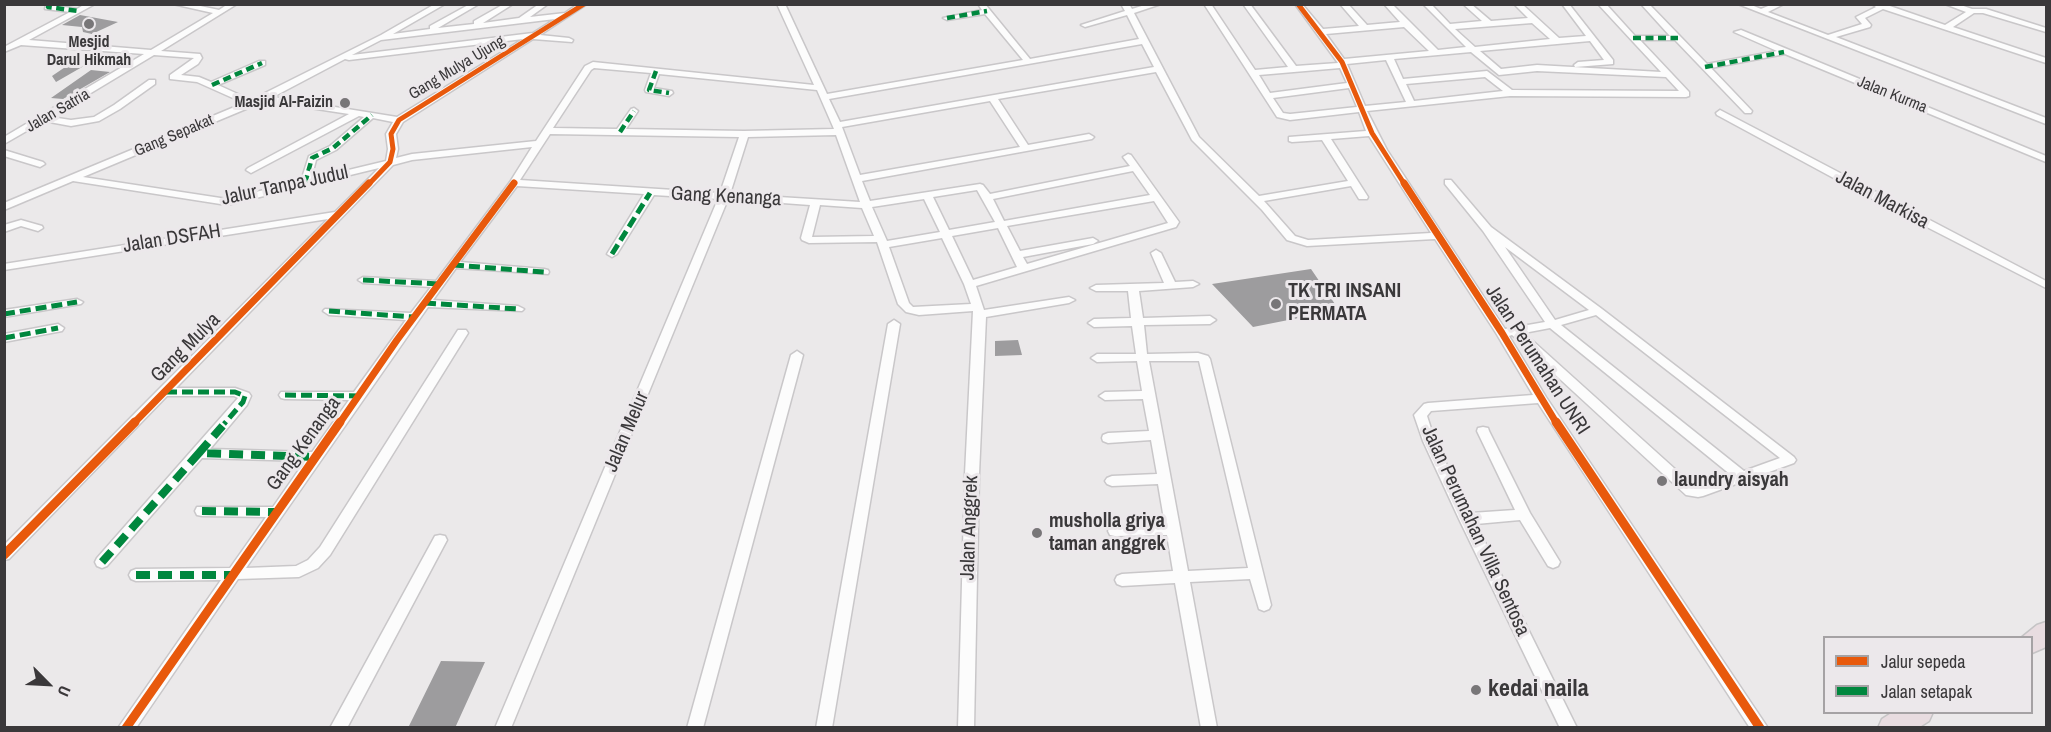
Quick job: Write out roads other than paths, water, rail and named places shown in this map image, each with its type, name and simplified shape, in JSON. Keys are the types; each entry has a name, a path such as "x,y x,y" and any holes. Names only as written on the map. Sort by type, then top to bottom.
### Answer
{"highway":[{"path":"2033,641 2046,633"},
{"path":"1892,728 1916,714"}],"street":[{"path":"51,4 48,7 78,11"},
{"path":"4,50 92,4"},
{"path":"176,4 220,12"},
{"name":"Jalan Satria","path":"4,141 46,119 148,54 234,4"},
{"path":"379,38 442,4"},
{"path":"425,33 476,4"},
{"path":"470,27 510,4"},
{"path":"517,21 545,4"},
{"name":"Gang Sepakat","path":"4,207 264,98 379,38 567,15 584,4"},
{"path":"781,4 838,129 904,304 908,308 919,311 979,310 1069,300"},
{"path":"1085,25 1127,8 1158,4"},
{"path":"1207,4 1280,114 1285,117 1510,93 1553,91 1685,94 1601,4"},
{"path":"1246,4 1294,69"},
{"name":"Jalan Perumahan UNRI","path":"1298,4 1343,64 1372,133 1437,236 1508,332 1541,399 1659,572 1760,728"},
{"path":"1343,4 1365,28"},
{"path":"1387,4 1435,52"},
{"path":"1426,4 1471,49 1499,72"},
{"path":"1466,4 1489,23"},
{"path":"1516,4 1557,40"},
{"path":"1565,4 1620,73"},
{"path":"1644,4 1748,111"},
{"path":"1741,4 2046,121"},
{"path":"1761,12 1781,4"},
{"path":"1948,4 1972,11 1991,12 2046,30"},
{"path":"1829,37 1867,25 1860,17 1878,6 2046,61"},
{"path":"946,18 984,8 1028,61"},
{"path":"1127,8 1157,69 1197,141 1256,199 1291,238 1299,242 1437,236"},
{"path":"1946,28 1972,11"},
{"name":"Gang Mulya Ujung","path":"390,162 393,149 392,134 399,120 567,15"},
{"path":"1448,27 1534,20"},
{"path":"1321,32 1407,24"},
{"name":"Jalan Kurma","path":"1738,32 2046,159"},
{"name":"Gang Sepakat","path":"342,59 536,36 569,40"},
{"path":"1253,73 1343,64 1388,56 1592,38"},
{"path":"1633,38 1678,38"},
{"path":"669,93 649,90 656,71 823,93 1144,41"},
{"path":"19,42 148,54 197,56 195,62 172,77 199,80 250,103"},
{"path":"1705,68 1784,52"},
{"path":"1388,56 1411,104"},
{"path":"1401,82 1610,62"},
{"path":"212,86 262,63"},
{"name":"Gang Kenanga","path":"126,728 231,575 414,317 514,183 589,67 599,65 656,71"},
{"path":"1537,68 1668,75"},
{"path":"547,132 744,134 838,129 993,98 1157,69"},
{"path":"1487,74 1510,93"},
{"path":"46,119 71,123 96,119 152,82"},
{"path":"1269,96 1351,85"},
{"path":"264,98 399,120"},
{"path":"993,98 1025,148"},
{"path":"620,132 634,111"},
{"name":"Jalur Tanpa Judul","path":"251,171 358,113"},
{"name":"Jalan Markisa","path":"1720,113 1892,206 2046,285"},
{"path":"305,183 312,158 333,148 372,115"},
{"path":"1292,139 1372,133"},
{"name":"Jalan Melur","path":"503,728 724,196 744,134"},
{"path":"856,179 1089,137"},
{"path":"1325,137 1363,197"},
{"name":"Jalur Tanpa Judul","path":"74,179 221,202 390,162 440,153 541,142"},
{"path":"4,153 40,164"},
{"path":"970,284 1174,223 1128,157"},
{"name":"Gang Mulya","path":"4,555 390,162"},
{"path":"1024,269 987,197 1136,168"},
{"path":"1448,182 1488,229 1552,324 1741,476"},
{"name":"Gang Kenanga","path":"514,183 866,205 975,187 981,188 987,197"},
{"path":"1256,199 1353,183"},
{"path":"612,254 650,193"},
{"name":"Jalan Anggrek","path":"927,195 970,284 979,310 981,330 971,497 966,728"},
{"path":"816,202 806,238 809,240 882,242 946,234 1157,197"},
{"name":"Jalan DSFAH","path":"4,267 340,214"},
{"path":"4,216 38,228"},
{"path":"4,229 21,223"},
{"path":"1488,229 1789,459 1698,492 1688,490 1508,332"},
{"path":"1017,255 1142,234"},
{"path":"1156,253 1171,285"},
{"path":"453,265 544,272"},
{"path":"363,280 439,284"},
{"path":"1096,288 1133,291 1193,284"},
{"path":"1133,291 1142,357 1209,728"},
{"path":"4,314 77,302"},
{"path":"425,303 518,309"},
{"path":"329,311 414,317"},
{"path":"1508,332 1552,324 1598,311"},
{"path":"1094,323 1210,320"},
{"path":"824,728 894,324"},
{"path":"4,338 58,328"},
{"path":"136,575 231,575 299,571 318,560 462,333"},
{"path":"695,728 797,355"},
{"path":"1097,358 1204,359 1264,605"},
{"path":"102,562 243,402 245,396 235,392 166,392"},
{"path":"285,395 360,396"},
{"path":"1105,396 1149,395"},
{"name":"Jalan Perumahan Villa Sentosa","path":"1541,399 1428,406 1420,415 1429,441 1466,519 1569,728"},
{"path":"1483,431 1524,515 1553,561"},
{"path":"1108,438 1156,435"},
{"path":"199,453 314,458"},
{"path":"1112,481 1164,479"},
{"path":"202,511 276,512"},
{"path":"1466,519 1524,515"},
{"path":"1115,531 1173,530"},
{"path":"338,728 440,540"},
{"path":"1122,580 1255,573"}],"place":[{"name":"Mesjid Darul Hikmah","path":"89,24"},
{"name":"Masjid Al-Faizin","path":"345,103"},
{"name":"TK TRI INSANI PERMATA","path":"1276,304"},
{"name":"laundry aisyah","path":"1662,481"},
{"name":"musholla griya taman anggrek","path":"1037,533"},
{"name":"kedai naila","path":"1476,690"}]}
